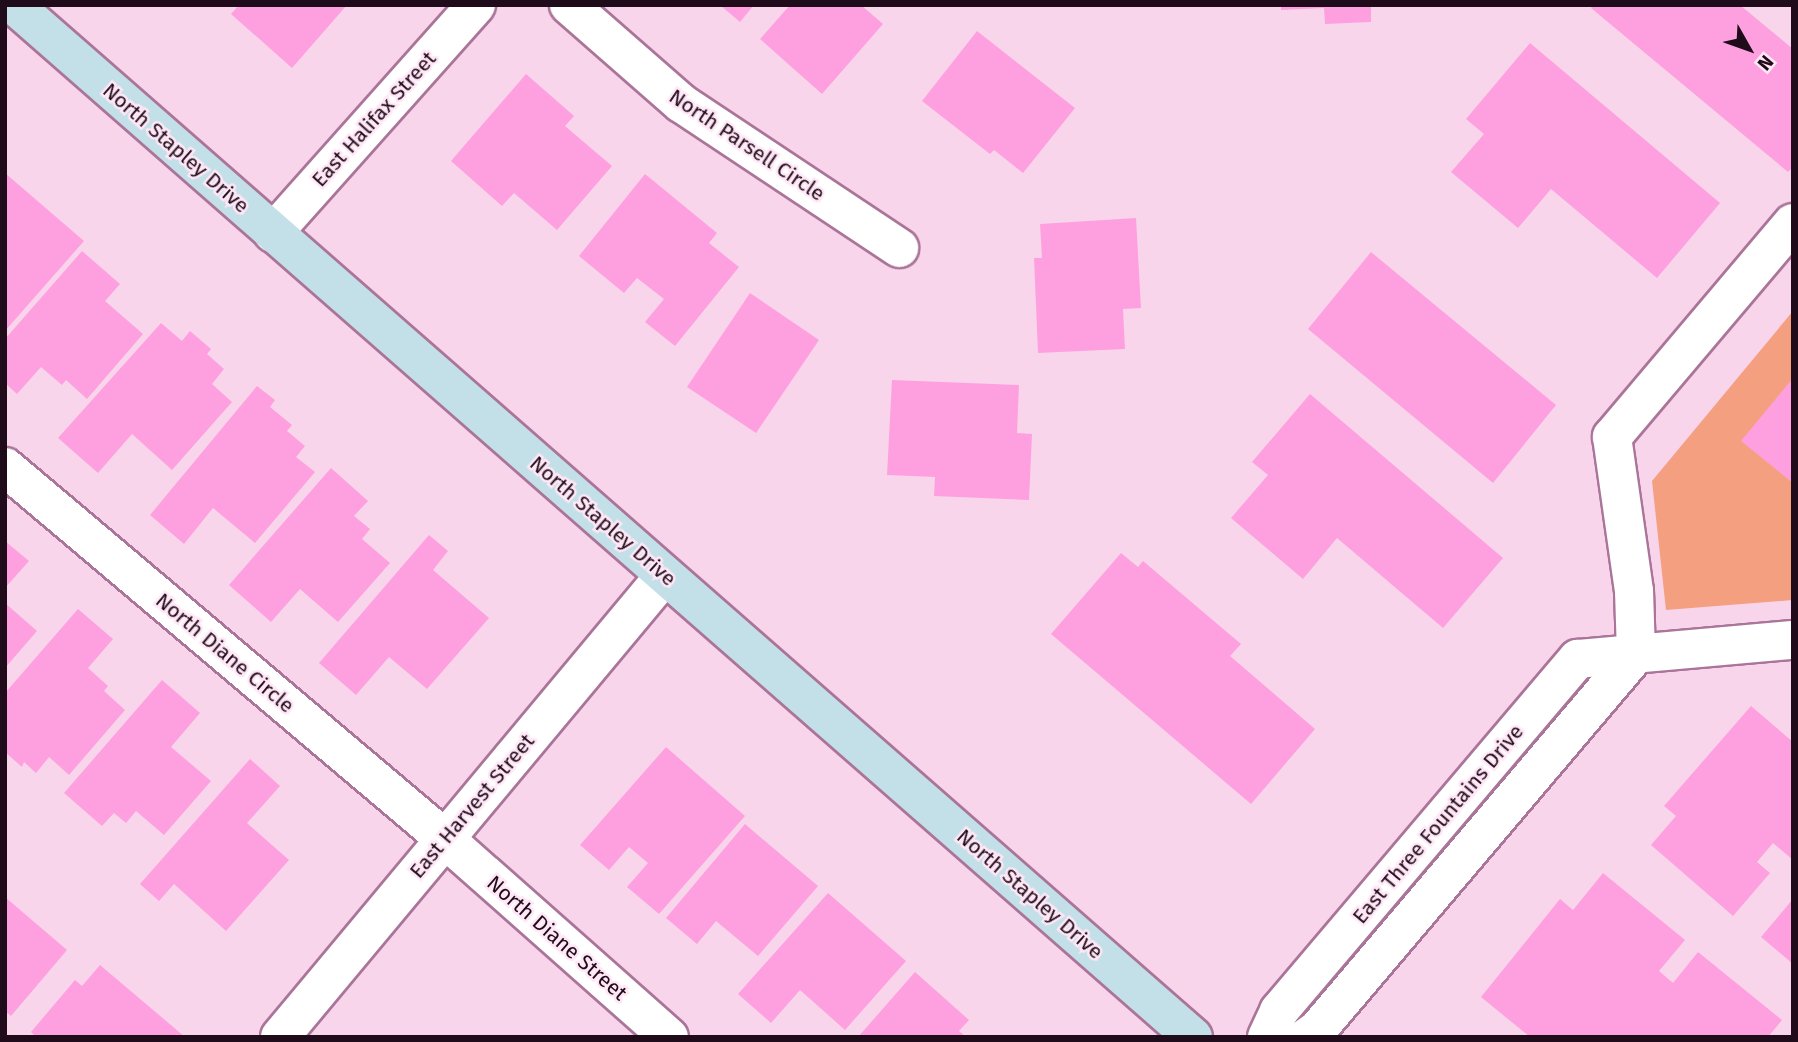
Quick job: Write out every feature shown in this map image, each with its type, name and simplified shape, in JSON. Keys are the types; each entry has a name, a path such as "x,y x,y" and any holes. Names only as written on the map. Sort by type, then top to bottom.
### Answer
{"main road":[{"name":"North Stapley Drive","path":"14,5 1193,1037"}],"street":[{"name":"East Halifax Street","path":"273,233 476,5"},
{"name":"North Parsell Circle","path":"569,5 681,103 900,248"},
{"path":"1636,654 1634,592 1612,437 1793,223"},
{"name":"North Diane Circle","path":"5,467 445,839"},
{"name":"East Harvest Street","path":"280,1037 664,575"},
{"name":"East Three Fountains Drive","path":"1267,1037 1279,1011 1578,659 1793,639"},
{"name":"East Three Fountains Drive","path":"1307,1037 1318,1029 1636,654"},
{"name":"North Diane Street","path":"445,839 670,1037"}],"shaded area":[{"path":"1793,311 1793,600 1666,610 1652,481"}],"building":[{"path":"239,5 347,5 292,68 231,14"},
{"path":"720,5 754,5 740,22"},
{"path":"790,5 861,5 883,24 822,94 760,39"},
{"path":"1281,5 1371,5 1371,22 1325,24 1324,8 1281,10"},
{"path":"1593,5 1740,5 1793,49 1793,167 1788,172 1591,8"},
{"path":"977,31 1075,108 1023,173 994,150 990,154 922,101"},
{"path":"1530,43 1720,203 1657,278 1551,189 1518,228 1451,172 1484,134 1466,119"},
{"path":"526,74 574,116 565,126 612,166 557,230 514,193 502,206 451,161"},
{"path":"5,173 84,241 5,331"},
{"path":"645,174 717,233 709,243 739,267 675,346 645,322 664,299 637,278 624,293 579,256"},
{"path":"1136,218 1141,308 1123,309 1125,349 1038,353 1034,258 1042,258 1040,224"},
{"path":"82,251 120,284 105,301 143,334 87,399 66,380 62,385 41,367 17,394 5,383 5,339"},
{"path":"1371,252 1556,405 1493,483 1308,329"},
{"path":"750,293 819,340 756,433 687,387"},
{"path":"161,323 182,341 190,331 211,349 207,354 224,369 212,384 232,402 172,470 132,434 98,473 58,438"},
{"path":"1793,378 1793,483 1741,441"},
{"path":"892,380 1019,385 1017,433 1032,434 1029,500 934,496 935,477 887,475"},
{"path":"257,386 275,400 270,407 292,425 287,431 305,446 296,457 315,472 255,543 213,508 184,544 150,515"},
{"path":"1310,394 1503,558 1443,628 1337,538 1303,579 1231,518 1268,475 1252,462"},
{"path":"331,468 368,501 354,516 370,529 362,539 390,563 338,622 300,589 271,622 229,585"},
{"path":"429,535 448,551 433,570 489,618 427,689 389,657 356,695 319,663"},
{"path":"5,541 29,561 5,588"},
{"path":"1121,553 1138,567 1143,561 1241,644 1230,656 1315,729 1251,804 1051,634"},
{"path":"5,603 37,631 5,668"},
{"path":"78,609 113,639 88,668 108,686 104,691 125,710 69,775 49,757 36,773 24,762 22,767 5,752 5,693"},
{"path":"162,680 200,713 171,747 211,781 164,835 136,811 126,823 114,813 102,826 64,793"},
{"path":"1751,706 1793,742 1793,860 1773,843 1757,862 1770,873 1733,916 1651,845 1676,816 1664,806"},
{"path":"666,747 745,816 659,914 627,887 648,863 629,847 609,870 580,845"},
{"path":"250,759 280,786 247,823 289,860 226,931 174,884 159,901 140,884"},
{"path":"745,824 818,886 758,956 716,921 697,944 666,918"},
{"path":"1603,873 1685,940 1659,971 1673,983 1698,952 1782,1020 1768,1037 1530,1037 1481,997 1560,899 1573,910"},
{"path":"828,893 906,961 845,1030 800,990 771,1023 738,994"},
{"path":"5,897 67,950 11,1016 5,1011"},
{"path":"1793,899 1793,964 1761,937"},
{"path":"100,965 185,1037 36,1037 31,1032 75,980 82,986"},
{"path":"915,972 969,1020 959,1031 966,1037 858,1037"}]}
